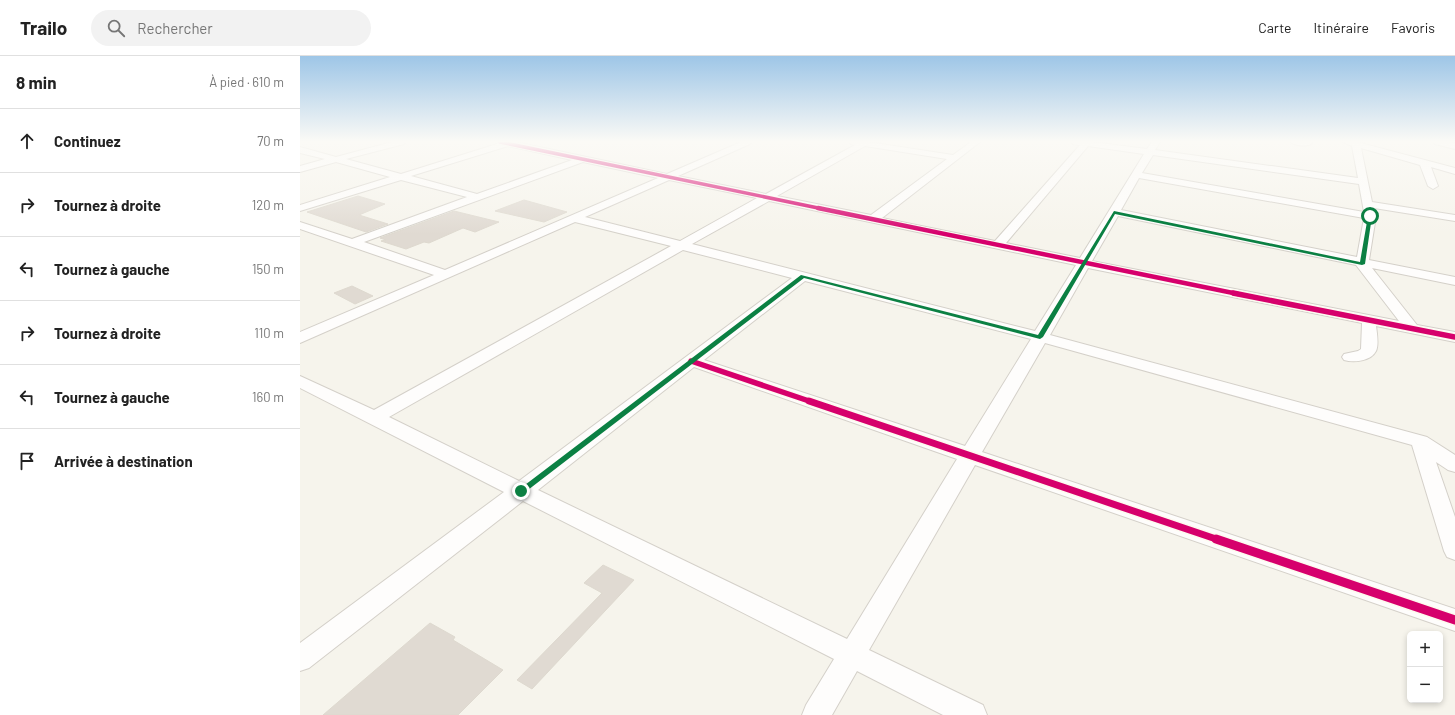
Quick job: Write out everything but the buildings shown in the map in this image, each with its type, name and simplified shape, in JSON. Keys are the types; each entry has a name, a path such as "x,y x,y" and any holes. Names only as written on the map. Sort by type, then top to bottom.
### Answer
{"street":[{"path":"388,173 478,197"},
{"path":"300,208 411,173"},
{"path":"351,243 544,173"},
{"path":"652,173 1084,263 1410,326 1455,337"},
{"path":"300,338 675,173"},
{"path":"374,418 681,246 808,173"},
{"path":"873,219 935,173"},
{"path":"998,245 1056,173"},
{"path":"1308,173 1364,182"},
{"path":"1361,173 1369,210 1362,264 1410,326"},
{"path":"1428,173 1433,186"},
{"path":"816,715 1136,175 1369,210 1455,218"},
{"path":"1114,212 1362,264 1455,281"},
{"path":"574,218 1040,337 1420,441 1455,466"},
{"path":"300,226 446,274"},
{"path":"300,659 803,276"},
{"path":"1350,356 1363,355 1369,350 1369,319"},
{"path":"691,361 1455,620"},
{"path":"300,381 973,715"},
{"path":"1420,441 1455,551"}],"cycle path":[{"path":"648,173 1084,263 1455,337"},
{"path":"691,361 1455,620"}],"route":[{"path":"521,491 803,276 1040,337 1114,212 1362,264 1370,216"}]}
